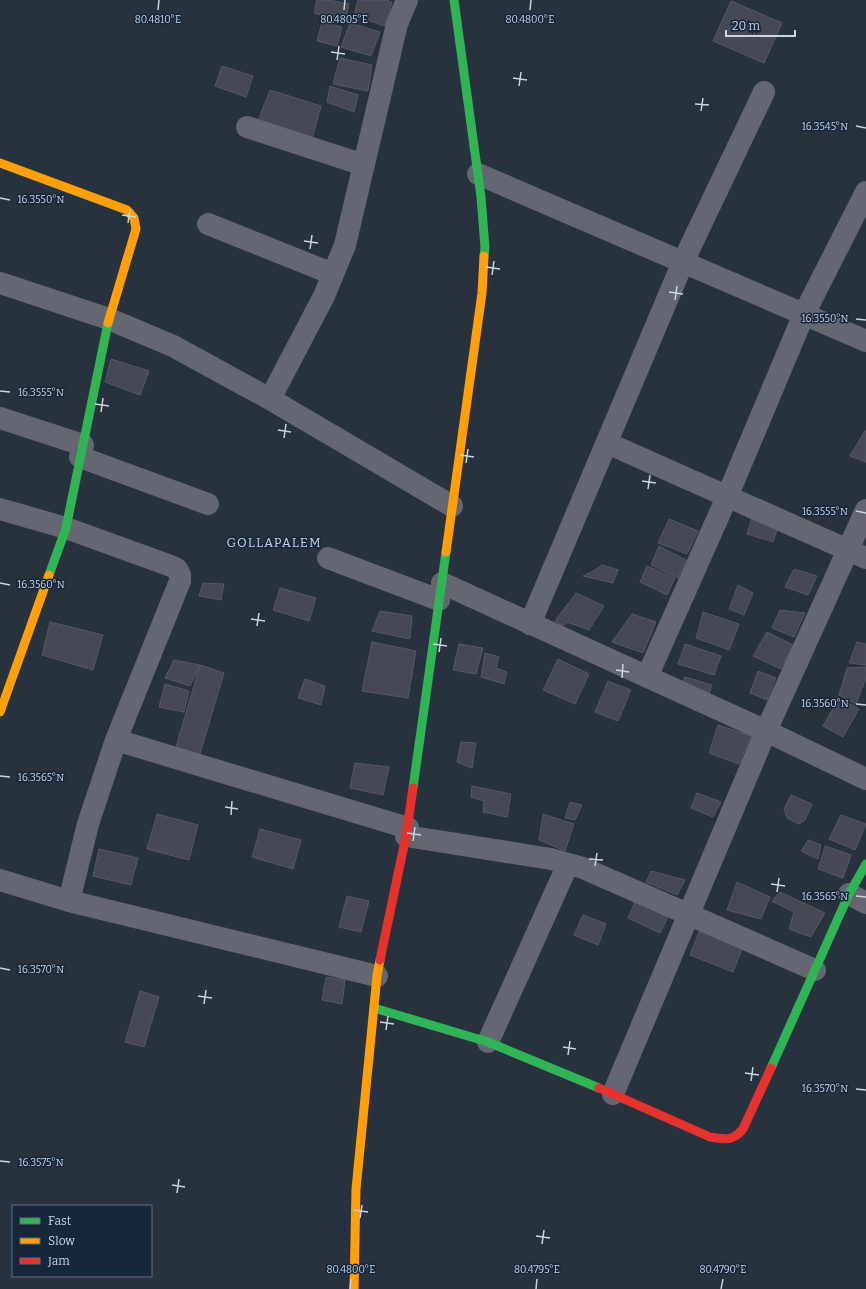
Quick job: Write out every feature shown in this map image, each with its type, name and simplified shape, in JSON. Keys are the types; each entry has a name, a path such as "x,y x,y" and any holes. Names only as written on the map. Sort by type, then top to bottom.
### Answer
{"street":[{"path":"270,399 324,296 345,245 397,24 407,0"},
{"path":"354,1289 356,1189 377,976 407,832 482,293 485,248 481,197 454,0"},
{"path":"530,624 683,262 764,92"},
{"path":"247,127 364,165"},
{"path":"0,163 128,210 136,220 136,229 109,319 66,528 0,712"},
{"path":"478,174 866,341"},
{"path":"647,677 804,314 866,192"},
{"path":"208,224 333,274"},
{"path":"0,283 109,319 173,346 270,399 452,506"},
{"path":"0,418 208,504"},
{"path":"607,443 857,555"},
{"path":"0,509 66,528 171,566 177,569 180,575 180,581 116,740 88,824 69,901"},
{"path":"613,1094 766,731 857,555 866,510"},
{"path":"328,558 440,592 530,624 766,731 866,779"},
{"path":"116,740 407,832 551,859 582,868 815,970"},
{"path":"488,1042 568,864"},
{"path":"374,1008 488,1042 613,1094 710,1137 730,1139 738,1135 743,1128 815,970 858,899 866,864"},
{"path":"0,880 69,901 377,976"}],"building":[{"path":"317,0 329,0 349,4 345,22 314,13"},
{"path":"358,0 386,0 392,2 385,26 354,16"},
{"path":"731,1 782,23 764,63 713,41"},
{"path":"322,22 342,27 337,46 317,41"},
{"path":"350,23 380,32 371,56 341,47"},
{"path":"340,58 372,65 368,91 333,84"},
{"path":"222,66 253,76 246,97 215,86"},
{"path":"330,86 358,95 354,112 327,102"},
{"path":"270,90 321,106 312,139 258,121"},
{"path":"111,359 149,371 140,395 105,382"},
{"path":"866,431 866,462 850,456"},
{"path":"752,517 778,527 773,542 747,534"},
{"path":"669,519 698,531 687,554 658,543"},
{"path":"659,546 686,560 678,578 651,565"},
{"path":"602,565 618,570 613,583 583,576 595,570"},
{"path":"647,566 675,578 667,595 640,582"},
{"path":"794,569 817,576 808,595 785,587"},
{"path":"203,583 224,584 221,600 199,596"},
{"path":"738,585 753,593 744,615 729,609"},
{"path":"280,588 316,598 309,621 273,610"},
{"path":"576,593 604,606 589,630 567,622 563,626 555,621"},
{"path":"780,610 805,613 794,637 772,628"},
{"path":"380,611 412,616 410,639 372,631"},
{"path":"703,612 739,624 729,650 696,638"},
{"path":"632,614 656,622 643,653 612,642"},
{"path":"50,622 103,635 93,670 42,655"},
{"path":"767,632 793,645 781,669 753,656"},
{"path":"372,642 416,651 408,698 362,691"},
{"path":"857,642 866,644 866,665 849,663"},
{"path":"459,644 483,648 476,674 453,670"},
{"path":"685,644 721,656 714,675 678,664"},
{"path":"485,653 499,657 496,668 507,672 504,684 481,677"},
{"path":"558,659 589,674 575,704 543,690"},
{"path":"174,660 200,665 190,686 165,678"},
{"path":"200,665 224,673 199,757 175,750"},
{"path":"866,667 866,678 856,704 839,695 847,668"},
{"path":"758,671 776,678 767,700 750,693"},
{"path":"685,677 712,685 709,694 681,685"},
{"path":"305,679 325,686 321,705 298,698"},
{"path":"608,681 631,690 618,721 595,712"},
{"path":"165,684 189,691 184,712 159,707"},
{"path":"839,698 859,709 843,737 823,726"},
{"path":"718,725 751,736 739,764 709,753"},
{"path":"461,742 476,743 472,768 457,762"},
{"path":"355,763 389,767 383,795 350,788"},
{"path":"472,786 511,794 507,817 483,812 484,801 471,797"},
{"path":"697,793 721,802 713,817 691,808"},
{"path":"791,795 812,804 805,820 799,824 787,818 784,809"},
{"path":"570,802 582,805 575,820 565,818"},
{"path":"157,814 198,825 189,860 147,849"},
{"path":"543,814 574,824 565,851 539,840"},
{"path":"841,815 866,824 855,850 829,839"},
{"path":"260,829 301,840 293,869 252,857"},
{"path":"808,840 821,845 818,859 801,851"},
{"path":"825,846 851,855 843,878 818,869"},
{"path":"99,849 138,858 131,885 93,876"},
{"path":"651,871 685,880 677,895 646,882"},
{"path":"737,882 770,897 761,919 727,910"},
{"path":"780,892 825,913 811,937 789,929 794,912 772,901"},
{"path":"638,895 671,910 660,933 628,918"},
{"path":"347,896 369,901 361,932 339,927"},
{"path":"583,915 606,924 598,945 574,935"},
{"path":"701,927 744,944 733,972 690,955"},
{"path":"326,977 345,980 342,1004 322,1000"},
{"path":"140,991 159,997 144,1047 125,1042"}],"traffic: fast":[{"path":"454,0 481,197 485,248 484,256"},
{"path":"49,575 66,528 108,323"},
{"path":"413,788 446,552"},
{"path":"771,1068 849,894 866,864"},
{"path":"374,1008 488,1042 599,1088"}],"traffic: slow":[{"path":"0,163 127,210 134,218 136,229 108,323"},
{"path":"446,552 482,293 484,256"},
{"path":"0,712 49,575"},
{"path":"354,1289 356,1189 377,976 380,960"}],"traffic: jam":[{"path":"380,960 406,836 413,788"},
{"path":"599,1088 710,1137 728,1139 732,1138 743,1129 771,1068"}],"district":[{"name":"GOLLAPALEM","path":"274,542"}]}
